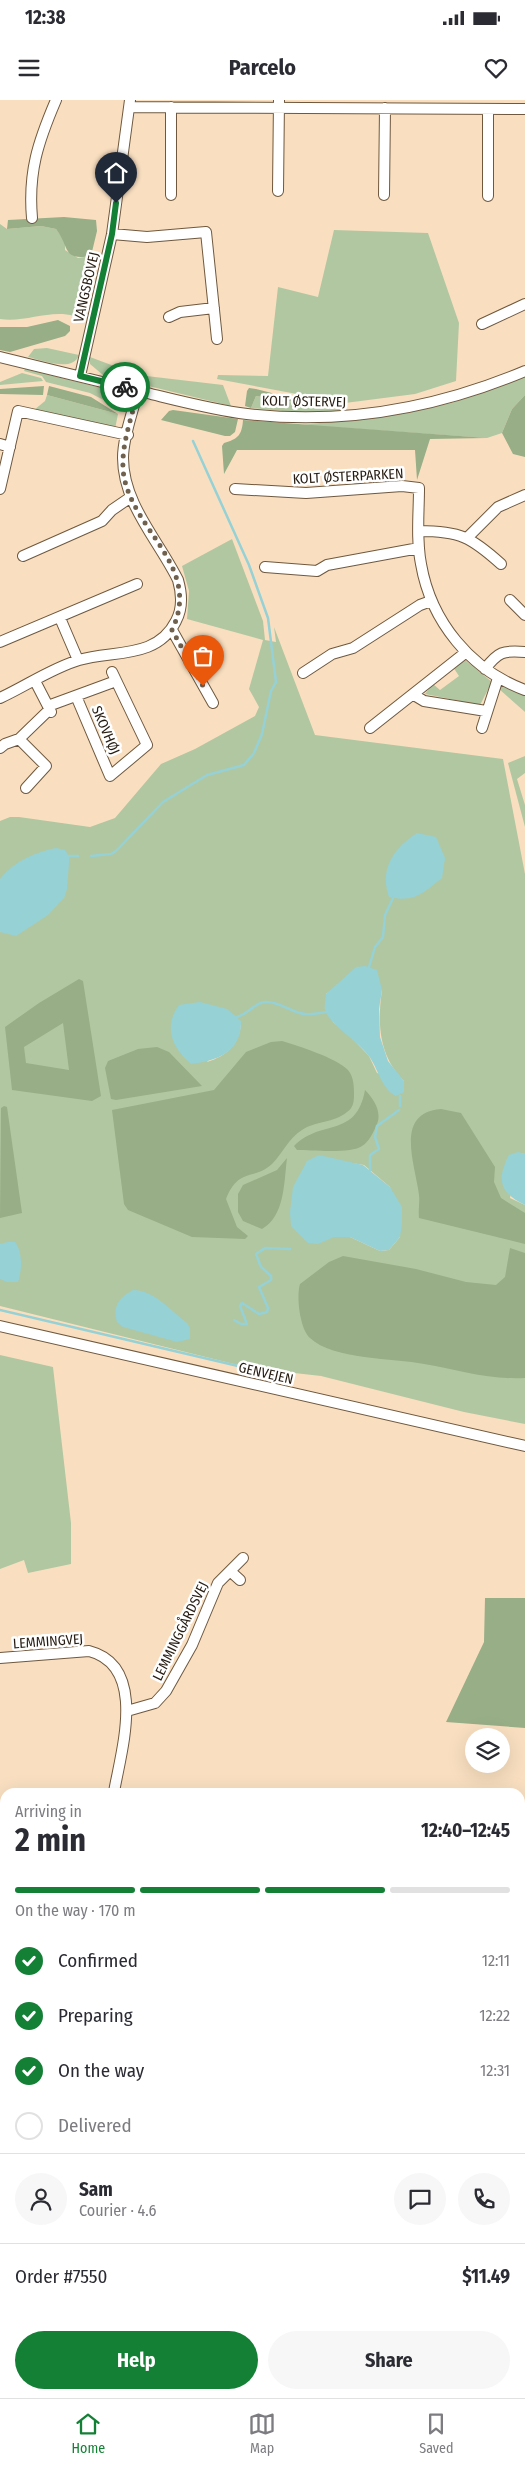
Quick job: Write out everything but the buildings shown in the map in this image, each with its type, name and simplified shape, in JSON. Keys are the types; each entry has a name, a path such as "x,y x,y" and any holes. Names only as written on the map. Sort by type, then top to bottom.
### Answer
{"street":[{"path":"32,218 30,182 33,163 37,147 56,100"},
{"path":"130,104 171,108 200,104 373,104 385,108 525,109"},
{"name":"VANGSBOVEJ","path":"80,376 112,234 130,104"},
{"path":"278,191 279,104"},
{"path":"171,108 171,195"},
{"path":"384,194 385,108"},
{"path":"488,108 488,196"},
{"path":"112,234 147,237 206,232 217,339"},
{"path":"482,324 525,304"},
{"path":"169,317 180,312 214,308"},
{"name":"KOLT ØSTERVEJ","path":"0,357 207,407 247,414 311,417 350,416 427,404 471,392 525,371"},
{"path":"0,698 78,660 144,649 156,644 172,630 181,606 178,580 131,497 124,475 123,456 138,390"},
{"path":"0,489 5,445 18,411 128,435"},
{"name":"KOLT ØSTERPARKEN","path":"234,489 306,493 402,486 419,488 419,548 421,564 431,601 444,625 465,653 498,678 525,690"},
{"path":"467,538 498,507 525,495"},
{"path":"24,556 102,522 112,510 131,497"},
{"path":"419,531 445,531 467,538 478,543 501,564"},
{"path":"265,568 317,571 326,565 419,548"},
{"path":"0,642 137,584"},
{"path":"510,600 525,615"},
{"path":"303,673 332,654 353,648 420,605 431,601"},
{"path":"60,618 78,660"},
{"path":"172,630 213,704"},
{"path":"485,669 494,657 507,650 525,652"},
{"path":"370,728 465,653"},
{"name":"SKOVHØJ","path":"0,748 19,739 50,710 76,696 114,676 147,745 110,776 76,696"},
{"path":"482,728 498,678"},
{"path":"36,681 50,710"},
{"path":"414,695 424,701 486,711"},
{"path":"19,739 46,766 26,788"},
{"name":"GENVEJEN","path":"0,1326 525,1446"},
{"name":"LEMMINGGÅRDSVEJ","path":"127,1711 155,1703 166,1691 192,1645 218,1583 243,1558"},
{"path":"230,1571 240,1580"},
{"name":"LEMMINGVEJ","path":"0,1658 75,1651 97,1653 109,1661 120,1678 127,1711 115,1788"}],"green space":[{"path":"64,217 96,220 97,231 91,256 82,257 71,254 56,229 41,226 7,229 8,220"},
{"path":"0,224 7,229 41,226 56,229 65,241 65,250 78,258 91,256 81,304 78,304 74,316 56,314 9,320 0,319"},
{"path":"334,230 428,233 459,323 456,381 415,394 345,403 217,379 218,375 268,376 278,287 318,297"},
{"path":"58,320 70,326 70,331 65,336 10,352 0,350 0,327 27,327"},
{"path":"47,348 79,355 76,360 64,364 56,364 28,357 34,349"},
{"path":"90,357 138,375 223,385 231,406 103,375 90,364"},
{"path":"25,369 126,394 131,402 129,413 90,393 46,382 42,376 24,371"},
{"path":"22,373 41,378 43,381 0,385 0,382"},
{"path":"525,377 525,395 512,409 502,433 487,438 302,425 408,413 455,402"},
{"path":"44,386 43,395 0,394 0,389"},
{"path":"49,386 91,397 118,414 47,395"},
{"path":"249,388 327,407 256,396 251,408 245,406"},
{"path":"47,395 118,414 115,429 34,410 45,401"},
{"path":"525,395 525,457 513,454 502,433 512,409"},
{"path":"256,396 351,411 293,412 251,408"},
{"path":"169,411 238,419 235,432 230,436 225,436 161,420"},
{"path":"243,420 487,438 430,439 417,480 415,450 237,450 224,474 222,446 238,436 242,429"},
{"path":"232,539 263,621 265,640 276,642 274,627 315,735 503,759 525,874 525,1154 518,1153 510,1198 525,1205 525,1424 464,1412 321,1376 250,1368 0,1306 0,821 10,817 19,817 90,827 115,818 161,764 195,749 255,716 259,707 249,689 263,640 187,619 189,591 182,566","holes":["341,983 382,990 380,1003 382,1039 389,1061 404,1081 377,1073 369,1056 333,1022 326,994","241,1021 238,1036 232,1048 221,1056 207,1062","345,1162 364,1165 390,1187 400,1237 389,1250 380,1251 350,1237 334,1237"]},
{"path":"465,660 492,682 480,705 425,694 433,684 440,690 459,676 453,667"},
{"path":"502,685 525,695 525,712 499,689"},
{"path":"525,756 525,773 517,779 525,805 525,827 508,763"},
{"path":"79,979 83,981 101,1096 92,1101 12,1090 5,1027 39,1003","holes":["63,1023 69,1070 26,1063 24,1047"]},
{"path":"282,1041 326,1057 348,1070 353,1082 353,1102 351,1109 342,1116 302,1130 272,1164 236,1182 226,1199 237,1227 248,1236 245,1239 192,1237 128,1210 124,1204 112,1110 214,1090 246,1052 271,1042"},
{"path":"157,1047 169,1052 202,1086 116,1100 111,1099 105,1068 108,1061 138,1049"},
{"path":"365,1090 378,1110 378,1119 374,1130 365,1144 357,1148 341,1151 297,1150 294,1146 305,1138 316,1132 346,1122 354,1115 361,1105"},
{"path":"7,1107 22,1213 0,1218 1,1108"},
{"path":"441,1109 461,1113 495,1167 494,1182 501,1198 525,1213 525,1244 419,1218 419,1195 412,1155 412,1130 417,1120 426,1113"},
{"path":"287,1158 282,1198 275,1216 262,1229 243,1221 238,1212 238,1194 243,1185 277,1170"},
{"path":"510,1248 525,1253 525,1378 499,1378 424,1364 348,1354 320,1345 310,1338 301,1320 299,1304 300,1284 329,1262 343,1256 416,1269 466,1282 496,1285 505,1277"},
{"path":"0,1355 53,1367 71,1523 71,1564 28,1573 24,1560 0,1569"},
{"path":"485,1598 525,1598 525,1728 446,1722 484,1642"}],"water":[{"path":"417,833 436,837 445,858 442,878 424,892 412,898 398,899 389,897 386,887 387,868 395,852"},
{"path":"56,848 65,850 69,856 67,889 64,898 48,915 16,936 0,932 0,879 11,868 25,859 40,852"},
{"path":"365,966 377,970 382,990 379,1009 380,1037 388,1061 404,1081 404,1092 396,1096 383,1083 368,1055 332,1021 325,1010 326,994 356,967"},
{"path":"200,1002 227,1009 241,1021 240,1031 233,1047 226,1053 201,1063 191,1064 184,1058 175,1044 172,1037 171,1021 179,1005"},
{"path":"518,1152 525,1154 525,1205 510,1196 503,1185 502,1179 502,1172 509,1155"},
{"path":"319,1155 363,1165 390,1187 402,1207 402,1223 400,1237 389,1250 380,1251 350,1237 334,1237 318,1244 308,1243 291,1226 290,1212 293,1187 307,1161"},
{"path":"15,1242 21,1256 18,1282 7,1282 0,1279 0,1244"},
{"path":"133,1290 148,1293 155,1297 187,1323 190,1328 190,1339 177,1342 123,1327 117,1322 116,1307 118,1303"}],"waterway":[{"path":"91,856 111,854 116,851 163,802 207,775 244,765 254,753 262,734 271,691 276,682 268,618 249,565 193,441"},
{"path":"69,856 78,856"},
{"path":"369,967 375,947 383,937 385,915 393,898"},
{"path":"237,1017 263,1002 275,1003 303,1014 327,1012"},
{"path":"400,1096 400,1106"},
{"path":"370,1170 370,1155 379,1149 375,1137 377,1126 399,1110"},
{"path":"234,1320 241,1324 247,1324 240,1306 242,1303 259,1314 267,1312 268,1308 259,1287 271,1280 271,1276 261,1267 256,1254 265,1248 290,1249"},
{"path":"0,1310 238,1366"}],"way so far":[{"path":"125,387 138,390 123,456 127,488 178,580 181,590 181,606 172,630 203,686"}],"route":[{"path":"116,203 112,234 80,376 125,387"}]}
